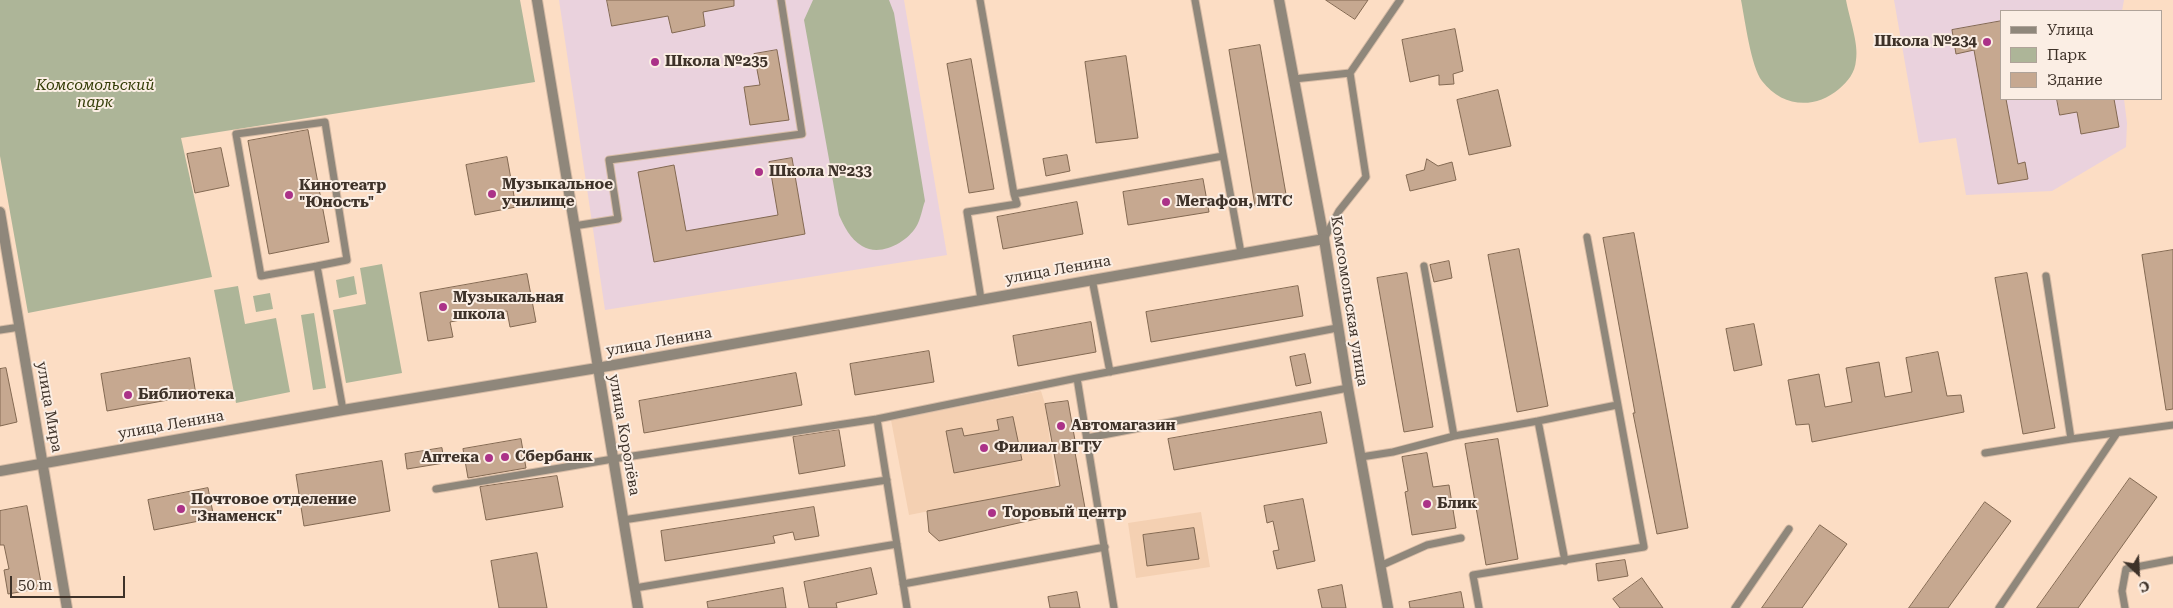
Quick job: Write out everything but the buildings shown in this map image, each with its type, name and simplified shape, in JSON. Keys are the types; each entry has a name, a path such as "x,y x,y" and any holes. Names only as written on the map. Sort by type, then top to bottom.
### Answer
{"street":[{"name":"улица Королёва","path":"537,0 638,608"},
{"name":"Комсомольская улица","path":"1279,0 1324,239 1337,328 1388,608"},
{"name":"улица Мира","path":"0,212 67,608"},
{"name":"улица Ленина","path":"0,471 343,410 597,368 1324,239"}],"lane":[{"path":"574,226 618,219 609,160 802,134 781,0"},
{"path":"980,0 1017,204 966,212 981,299"},
{"path":"1195,0 1241,254"},
{"path":"1324,239 1339,210 1366,177 1350,73 1400,0"},
{"path":"1294,79 1350,73"},
{"path":"324,122 348,260 317,266 261,276 236,134 324,122"},
{"path":"1014,194 1223,156"},
{"path":"1479,608 1473,576 1644,547 1586,237"},
{"path":"317,266 343,410"},
{"path":"1424,266 1454,436"},
{"path":"2046,276 2071,439"},
{"path":"1092,279 1110,372"},
{"path":"0,330 20,327"},
{"path":"436,489 613,459 877,419 1337,328"},
{"path":"1077,378 1114,608"},
{"path":"1087,438 1348,388"},
{"path":"1361,457 1394,452 1454,436 1618,405"},
{"path":"877,419 907,608"},
{"path":"1538,421 1565,561"},
{"path":"1986,453 2173,425"},
{"path":"1999,608 2117,433"},
{"path":"623,520 886,480"},
{"path":"1735,608 1789,529"},
{"path":"1380,566 1427,545 1461,538"},
{"path":"634,588 897,544"},
{"path":"903,584 1105,547"},
{"path":"2125,608 2122,590 2126,569 2173,560"}],"shaded area":[{"name":"Школа №233","path":"559,0 904,0 947,255 605,310"},
{"path":"1894,0 2124,0 2122,10 2000,10 2000,100 2124,100 2127,123 2126,147 2052,191 1966,195 1956,138 1919,143"},
{"path":"1041,391 1045,404 1056,486 909,515 891,420"},
{"path":"1201,512 1210,567 1136,578 1128,523"}],"green space":[{"name":"Комсомольский парк","path":"0,0 520,0 535,82 181,138 212,277 28,313 0,156"},
{"path":"813,0 889,0 894,13 925,201 919,221 912,233 892,247 877,250 862,246 848,232 839,215 804,20"},
{"path":"1741,0 1846,0 1857,54 1854,69 1845,83 1829,96 1809,103 1789,100 1770,90 1762,81 1755,65"},
{"path":"382,264 402,373 346,383 333,310 366,304 360,268"},
{"path":"354,276 357,294 339,298 336,280"},
{"path":"238,286 245,324 276,318 290,392 236,403 214,290"},
{"path":"270,293 273,309 256,312 253,296"},
{"path":"314,313 326,388 313,390 301,315"}],"place":[{"name":"Школа №234","path":"1987,42"},
{"name":"Школа №235","path":"655,62"},
{"name":"Школа №233","path":"759,172"},
{"name":"Музыкальное училище","path":"492,194"},
{"name":"Кинотеатр \"Юность\"","path":"289,195"},
{"name":"Мегафон, МТС","path":"1166,202"},
{"name":"Музыкальная школа","path":"443,307"},
{"name":"Библиотека","path":"128,395"},
{"name":"Автомагазин","path":"1061,426"},
{"name":"Филиал ВГТУ","path":"984,448"},
{"name":"Сбербанк","path":"505,457"},
{"name":"Аптека","path":"489,458"},
{"name":"Блик","path":"1427,504"},
{"name":"Почтовое отделение \"Знаменск\"","path":"181,509"},
{"name":"Торовый центр","path":"992,513"}]}
